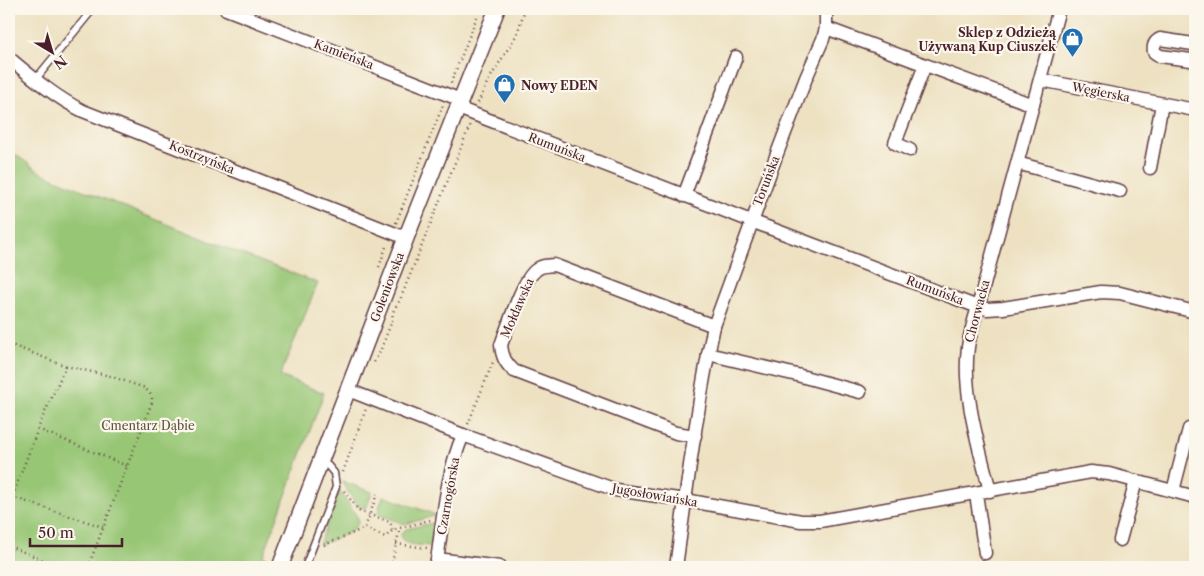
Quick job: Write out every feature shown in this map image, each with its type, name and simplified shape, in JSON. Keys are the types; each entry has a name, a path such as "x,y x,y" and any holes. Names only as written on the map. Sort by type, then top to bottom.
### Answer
{"street":[{"name":"Kamieńska","path":"226,9 460,104"},
{"name":"Goleniowska","path":"280,567 406,238 497,9"},
{"name":"Toruńska","path":"676,567 695,436 714,326 751,221 826,28 826,9"},
{"name":"Chorwacka","path":"990,491 967,385 968,348 971,330 1059,9"},
{"path":"826,28 1033,105"},
{"path":"1195,45 1160,40 1154,44 1153,48 1154,52 1160,56 1191,60 1195,58"},
{"path":"684,196 736,57"},
{"name":"Kostrzyńska","path":"9,58 35,80 66,102 83,111 406,238"},
{"path":"910,150 896,143 925,65"},
{"name":"Węgierska","path":"1041,80 1195,110"},
{"name":"Rumuńska","path":"460,104 474,114 978,307 988,309 1003,308 1101,292 1120,293 1195,312"},
{"path":"1150,168 1162,104"},
{"path":"1018,163 1120,191"},
{"name":"Mołdawska","path":"695,436 676,433 514,371 506,364 502,355 501,345 526,280 534,271 542,266 554,265 714,326"},
{"path":"708,354 860,392"},
{"name":"Jugosłowiańska","path":"348,390 463,435 616,490 801,520 820,521 1091,472 1109,474 1195,497"},
{"path":"1172,491 1189,429"},
{"name":"Czarnogórska","path":"434,558 451,469 463,435"},
{"path":"1120,540 1136,481"},
{"path":"976,494 986,553"},
{"path":"434,558 500,567"}],"lane":[{"path":"35,80 93,9"},
{"path":"305,567 337,486 334,473 322,459"}],"path":[{"path":"374,364 480,98 517,34 525,9"},
{"path":"9,344 66,366 110,376 145,388 152,396 152,402 88,567"},
{"path":"463,435 501,345"},
{"path":"9,506 38,429 66,366"},
{"path":"370,399 337,486 359,511 390,522 393,530"},
{"path":"38,429 127,466"},
{"path":"365,528 377,494"},
{"path":"12,497 103,527"},
{"path":"318,547 365,528 385,537 393,530 434,520"},
{"path":"390,567 400,528"},
{"path":"396,544 434,558"},
{"path":"9,546 60,567"}],"green space":[{"name":"Cmentarz Dąbie","path":"9,150 40,172 58,180 318,283 280,376 324,393 259,567 9,567"},
{"path":"342,481 372,492 366,509 358,507"},
{"path":"339,490 358,518 358,523 351,532 319,545"},
{"path":"383,496 434,514 434,516 405,524 380,515 378,511"},
{"path":"433,523 431,546 410,544 401,538 401,534 406,529"}],"place":[{"name":"Sklep z Odzieżą Używaną Kup Ciuszek","path":"1072,58"},
{"name":"Nowy EDEN","path":"505,104"}]}
